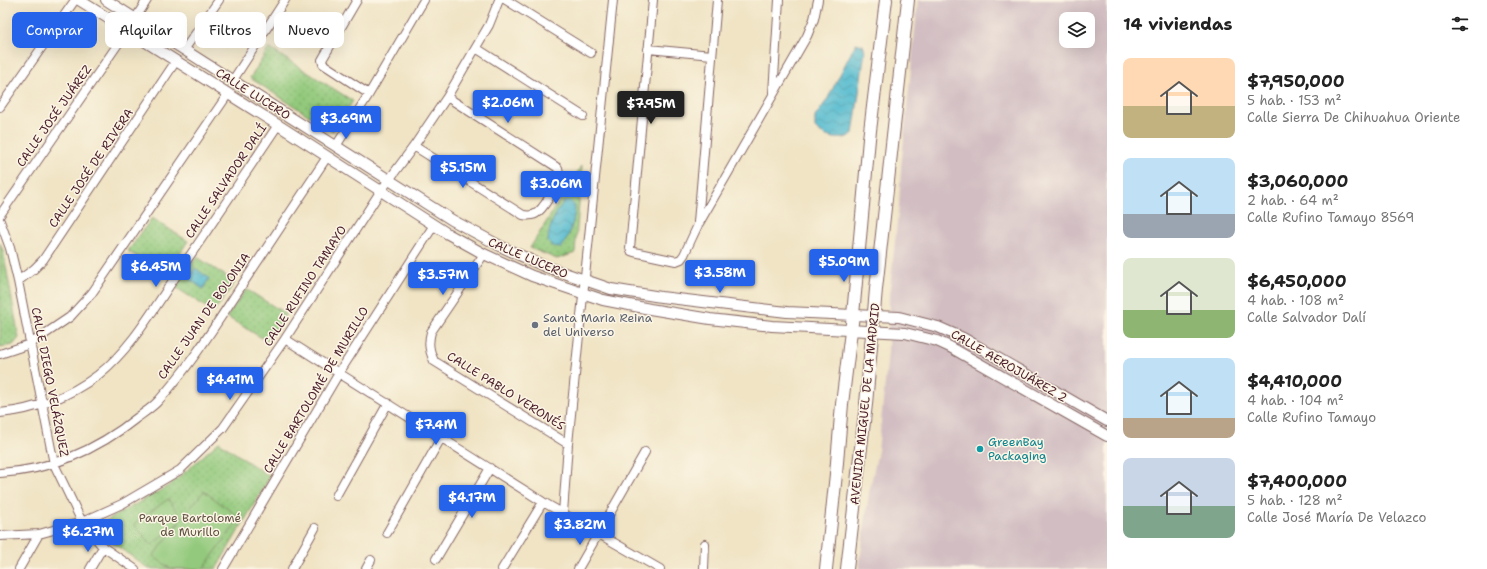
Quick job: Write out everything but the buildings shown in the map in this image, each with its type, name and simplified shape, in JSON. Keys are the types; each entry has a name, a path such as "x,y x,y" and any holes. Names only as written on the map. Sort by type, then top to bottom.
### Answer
{"main road":[{"name":"AVENIDA MIGUEL DE LA MADRID","path":"826,569 842,404 853,315 869,139 886,0"},
{"name":"AVENIDA MIGUEL DE LA MADRID","path":"847,569 866,404 872,332 908,0"}],"street":[{"path":"0,108 75,0"},
{"name":"CALLE LUCERO","path":"79,0 105,17"},
{"name":"CALLE LUCERO","path":"106,0 124,12"},
{"path":"139,12 147,0"},
{"path":"184,50 219,0"},
{"path":"232,80 284,0"},
{"path":"358,0 322,60 323,64 369,94"},
{"path":"336,146 369,94 424,0"},
{"name":"CALLE RUFINO TAMAYO","path":"0,536 38,534 82,522 122,504 180,470 223,428 286,339 380,192 414,146 447,97 489,25 499,0"},
{"path":"506,0 592,53"},
{"path":"563,513 568,444 613,0"},
{"path":"653,0 630,237 631,251 673,261 681,259 687,250 698,225 807,36 814,18 818,0"},
{"path":"698,225 717,0"},
{"path":"772,95 779,0"},
{"name":"CALLE JOSÉ JUÁREZ","path":"0,215 115,48"},
{"name":"CALLE LUCERO","path":"155,48 278,125 380,192 484,254 532,276 584,294"},
{"name":"CALLE LUCERO","path":"181,48 452,220 504,248 544,266 585,281"},
{"path":"476,48 583,116"},
{"path":"648,49 712,55"},
{"name":"CALLE JOSÉ DE RIVERA","path":"18,281 43,260 176,61"},
{"path":"0,354 30,344 70,317 92,293 228,94"},
{"path":"414,146 523,215 533,215 541,210 558,182 558,168 447,97"},
{"name":"CALLE SALVADOR DALÍ","path":"0,413 41,405 73,390 98,374 126,348 278,125"},
{"name":"CALLE JUAN DE BOLONIA","path":"0,473 16,472 54,464 85,451 118,434 158,401 187,366 210,333 327,157"},
{"name":"CALLE DIEGO VELÁZQUEZ","path":"0,221 10,248 18,281 41,405 54,464 82,522 103,547 135,569"},
{"name":"CALLE BARTOLOMÉ DE MURILLO","path":"223,569 339,373 434,225"},
{"name":"CALLE PABLO VERONÉS","path":"484,254 431,332 429,340 430,352 434,360 568,444"},
{"name":"CALLE AEROJUÁREZ 2","path":"585,281 611,289 718,305 787,312 899,317 938,327 963,338 1107,421"},
{"name":"CALLE AEROJUÁREZ 2","path":"584,294 603,300 710,319 772,326 850,331 897,332 922,336 950,347 1107,436"},
{"path":"897,332 899,317"},
{"path":"286,339 543,502 656,568"},
{"path":"336,496 388,404"},
{"path":"387,533 442,438"},
{"path":"578,569 645,452"},
{"path":"436,560 490,468"},
{"path":"502,569 543,502"},
{"path":"292,569 315,528"},
{"path":"19,569 38,534"},
{"path":"704,569 705,544"},
{"path":"90,569 103,547"},
{"path":"366,569 370,560"}],"shaded area":[{"path":"918,0 1107,0 1107,569 859,569 869,493 878,451 888,353 889,297 899,205 901,168"}],"green space":[{"path":"269,48 353,101 333,131 250,78"},
{"path":"582,165 575,253 557,259 530,248"},
{"path":"152,218 188,241 166,275 128,251"},
{"path":"0,243 3,250 19,338 13,345 0,347"},
{"path":"197,257 235,282 214,312 175,287"},
{"path":"246,289 286,314 267,341 227,317"},
{"name":"Parque Bartolomé de Murillo","path":"219,442 270,477 216,569 149,569 102,535 104,522 170,485"},
{"path":"204,491 240,518 203,569 171,569 153,556 180,522 151,545 134,524 168,499 182,518"}],"water":[{"path":"856,43 863,45 865,51 853,134 844,138 833,138 823,134 815,128 815,117 827,100"},
{"path":"569,200 575,206 573,222 564,244 561,248 555,247 548,242 549,231 553,220 564,201"},
{"path":"195,268 209,278 203,289 189,279"}],"place":[{"name":"Santa Maria Reina del Universo","path":"535,325"},
{"name":"GreenBay Packaging","path":"980,449"}]}
